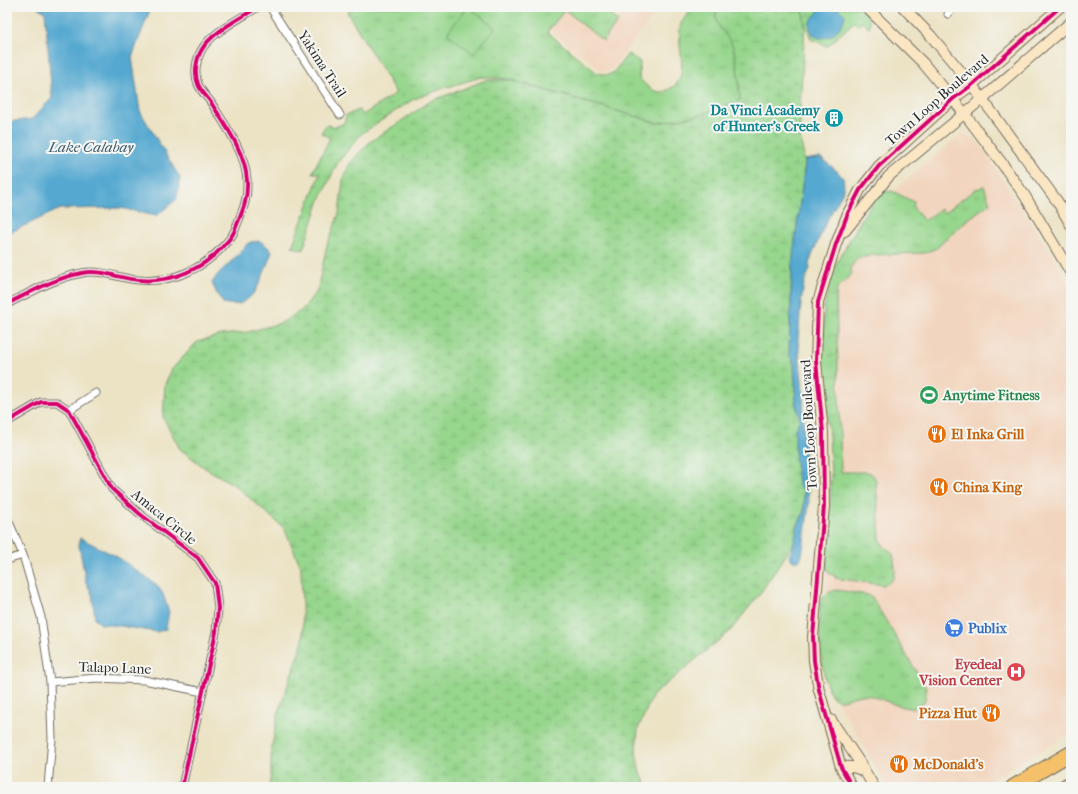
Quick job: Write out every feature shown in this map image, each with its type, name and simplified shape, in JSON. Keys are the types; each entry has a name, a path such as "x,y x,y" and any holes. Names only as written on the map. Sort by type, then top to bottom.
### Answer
{"highway":[{"path":"1013,787 1071,752"},
{"path":"1064,787 1071,783"}],"street":[{"path":"7,304 59,278 84,272 105,273 138,280 158,280 177,276 202,266 217,254 234,234 246,201 247,179 242,158 232,135 198,84 196,67 201,51 213,37 258,7"},
{"name":"Yakima Trail","path":"270,7 340,115"},
{"path":"866,7 923,63 1002,162 1071,273"},
{"path":"903,7 931,36 972,84 1056,201 1071,226"},
{"path":"948,14 953,7"},
{"name":"Town Loop Boulevard","path":"852,787 841,767 819,690 812,637 824,506 823,432 816,361 818,302 836,244 848,213 860,190 879,166 953,99 1060,7"},
{"name":"Town Loop Boulevard","path":"836,244 889,176 982,99 1071,22"},
{"path":"7,422 41,402 57,402 69,410 96,393"},
{"name":"Amaca Circle","path":"69,410 112,489 140,514 198,558 215,583 218,608 216,632 182,787"},
{"path":"7,517 23,555 41,617 50,682 52,739 48,787"},
{"path":"7,560 23,555"},
{"name":"Talapo Lane","path":"50,682 97,678 144,680 203,692"},
{"name":"Town Loop Boulevard","path":"826,714 874,787"},
{"path":"841,767 857,767 866,773"}],"shaded area":[{"path":"628,7 660,7 612,69 606,72 601,70 550,30 564,10 603,41"},
{"path":"962,133 976,139 1047,247 1071,289 1071,733 980,787 887,787 832,692 823,611 832,519 826,308 886,197"}],"green space":[{"path":"354,7 599,7 618,21 603,41 565,10 547,32 597,73 607,75 613,73 628,54 640,62 639,78 644,84 650,89 661,92 674,86 679,79 682,62 680,33 683,20 694,7 717,7 717,20 721,29 731,42 735,53 740,100 700,115 658,123 508,79 481,77 444,88 412,100 361,134 338,162 320,200 303,250 292,247 320,173 312,173 330,138 321,133 326,125 335,127 344,123 346,115 359,110 363,115 396,93 347,12"},
{"path":"468,7 495,28 474,54 447,33"},
{"path":"717,7 802,7 805,24 800,108 800,137 805,163 792,264 789,354 794,363 796,405 800,419 795,429 804,491 804,512 797,527 794,543 759,595 730,631 653,695 638,729 636,752 640,773 649,787 269,787 271,775 271,751 278,714 303,640 301,567 284,528 236,486 205,468 180,449 163,417 165,384 172,369 197,342 221,335 248,332 281,323 302,310 317,291 327,245 339,214 343,180 350,163 370,142 431,101 486,80 510,80 658,123 700,115 740,100 735,53 733,47 718,24 716,14"},
{"path":"802,7 860,7 869,19 870,25 869,28 862,22 858,25 854,22 828,46 826,46 811,39 805,24"},
{"path":"983,186 990,203 963,223 937,248 925,253 873,255 857,259 850,268 852,274 837,288 841,472 867,472 874,476 876,481 880,538 882,544 893,554 895,573 892,580 883,585 835,578 834,575 830,574 827,569 826,559 830,515 831,474 829,434 823,377 824,307 833,269 865,213 878,195 892,191 914,201 913,207 924,221 941,209 944,213 977,188 978,189"},
{"path":"837,590 868,595 873,599 926,688 925,700 920,706 913,708 903,707 865,695 844,700 833,697 825,679 822,665 819,619 823,597 828,593"}],"water":[{"name":"Lake Calabay","path":"37,7 154,7 150,10 132,57 140,111 180,178 177,199 156,216 121,208 60,209 7,234 7,122 32,119 52,98 45,12"},
{"path":"822,7 837,7 845,15 837,31 830,36 819,38 812,33 809,25 811,20"},
{"path":"821,158 837,171 843,178 844,184 842,194 826,222 809,264 810,269 804,283 801,304 798,340 803,392 805,472 808,485 809,504 802,556 799,561 793,561 789,556 793,547 797,527 804,512 804,491 798,485 795,453 795,429 800,419 796,405 794,363 789,354 792,264 805,163 804,160"},
{"path":"260,241 272,252 256,289 246,301 239,304 223,303 212,283 218,274 242,251 247,244"},
{"path":"80,538 116,556 157,585 163,594 169,612 166,629 157,632 101,624 95,619 92,594 86,582 79,546"}],"cycle path":[{"path":"7,304 62,278 82,273 97,272 139,280 175,277 207,261 229,240 241,215 247,193 245,169 238,149 228,129 199,86 196,76 196,67 201,51 211,38 226,26 258,7"},
{"path":"852,787 841,767 819,690 814,661 813,637 824,506 823,432 816,361 818,302 836,244 848,213 860,190 879,166 953,99 972,85 1060,7"},
{"path":"7,422 41,402 57,402 69,410 112,489 140,514 198,558 215,583 218,608 216,632 182,787"}],"place":[{"name":"Da Vinci Academy of Hunter's Creek","path":"834,118"},
{"name":"Anytime Fitness","path":"929,395"},
{"name":"El Inka Grill","path":"937,434"},
{"name":"China King","path":"939,487"},
{"name":"Publix","path":"954,628"},
{"name":"Eyedeal Vision Center","path":"1016,672"},
{"name":"Pizza Hut","path":"991,713"},
{"name":"McDonald's","path":"899,764"}]}
